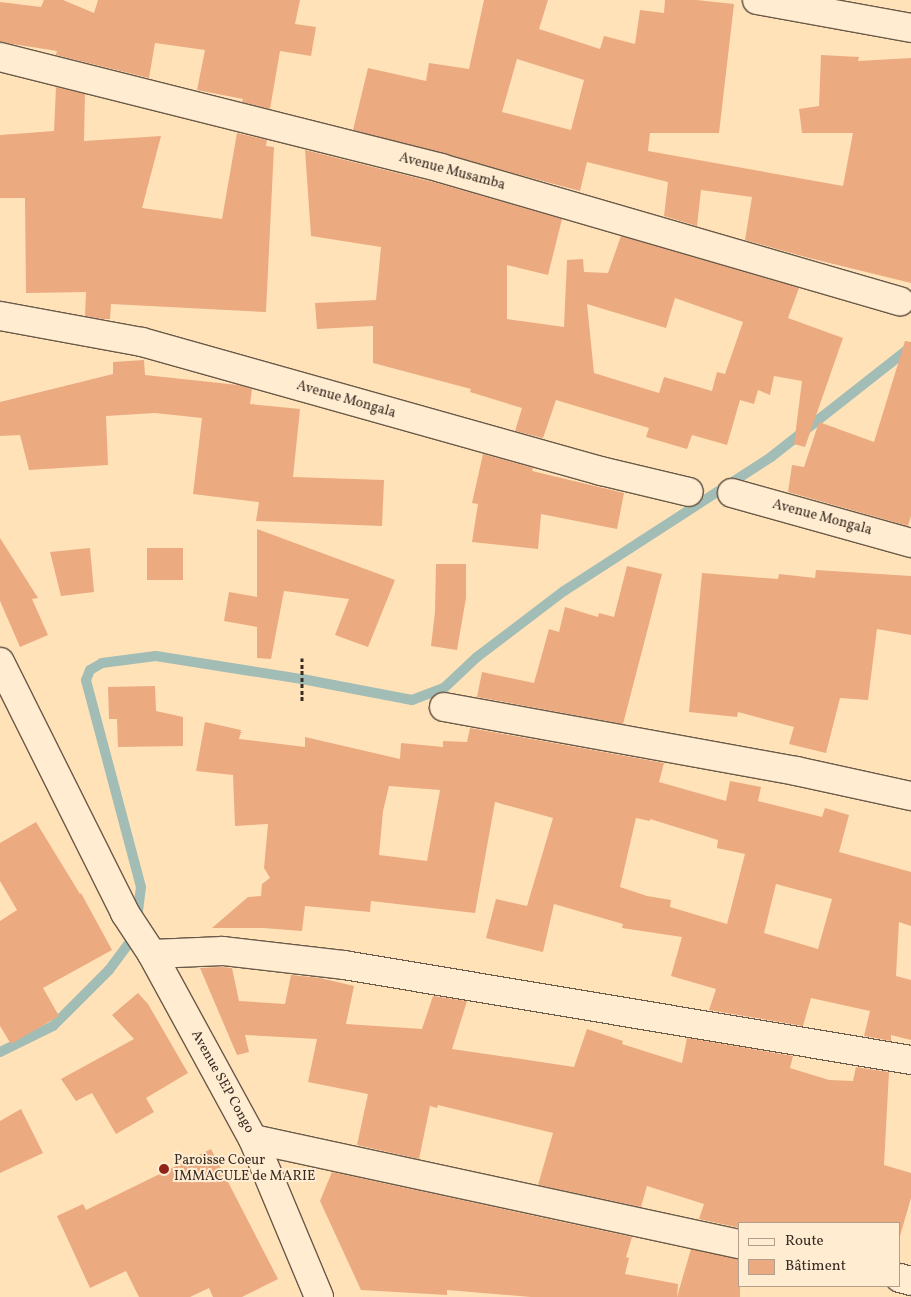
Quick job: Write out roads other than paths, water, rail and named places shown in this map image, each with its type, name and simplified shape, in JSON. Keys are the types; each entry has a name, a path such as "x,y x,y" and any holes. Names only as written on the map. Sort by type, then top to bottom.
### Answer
{"street":[{"path":"758,0 911,28"},
{"name":"Avenue Musamba","path":"0,57 441,168 900,302"},
{"name":"Avenue Mongala","path":"0,316 142,342 592,469 689,492"},
{"name":"Avenue Mongala","path":"732,493 911,543"},
{"name":"Avenue SEP Congo","path":"2,668 125,913 152,954 253,1139 319,1297"},
{"path":"444,707 796,771 911,796"},
{"path":"152,954 223,951 344,965 911,1060"},
{"path":"253,1139 738,1244"}],"waterway":[{"path":"0,1052 53,1026 109,970 135,935 141,887 86,680 90,670 102,663 156,656 302,679 412,700 444,688 477,657 564,591 771,457 911,347"}],"place":[{"name":"Paroisse Coeur IMMACULE de MARIE","path":"164,1169"}]}
